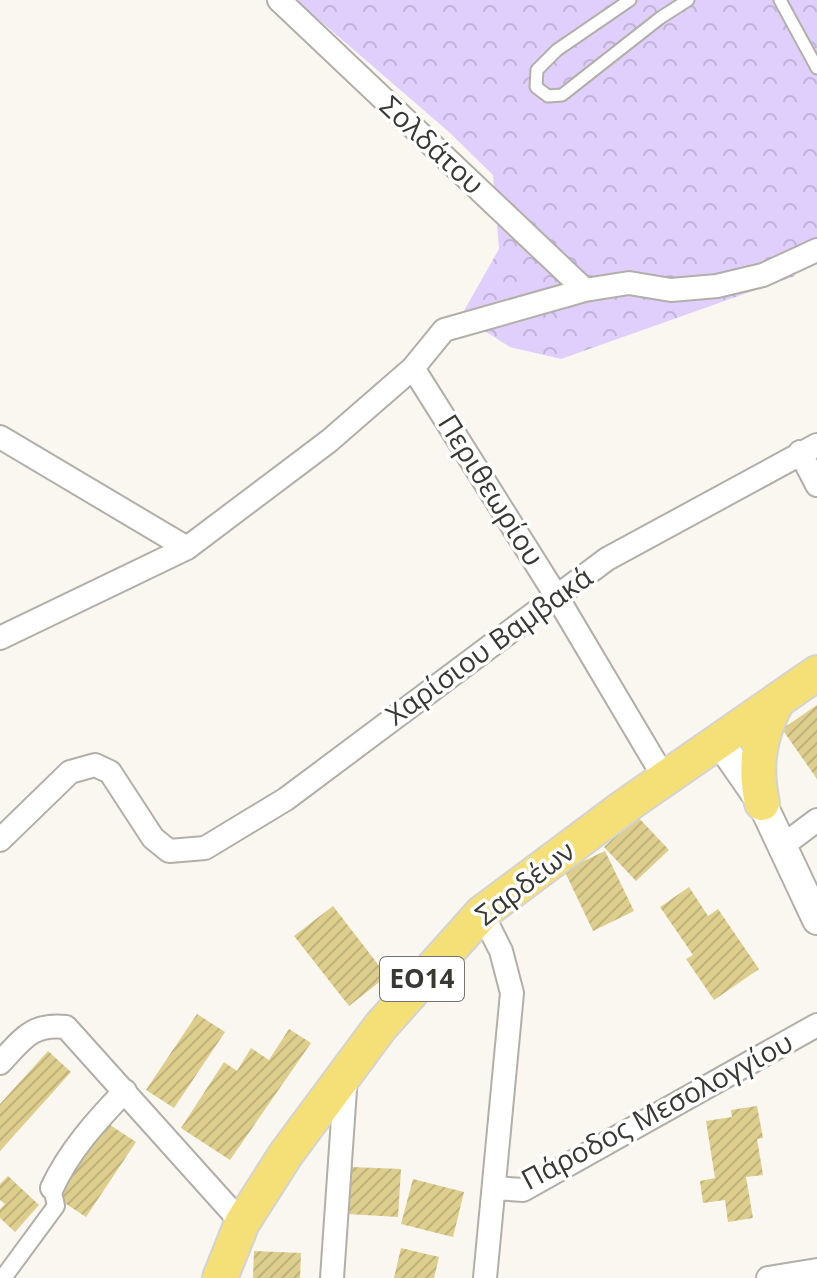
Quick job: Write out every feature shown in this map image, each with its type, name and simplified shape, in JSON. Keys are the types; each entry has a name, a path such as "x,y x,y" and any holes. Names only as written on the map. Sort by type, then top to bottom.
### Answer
{"main road":[{"name":"Σαρδέων","path":"220,1278 242,1223 346,1070 482,913 817,673"},
{"path":"762,803 758,784 758,753 768,717 777,701"}],"street":[{"name":"Σολδάτου","path":"279,0 585,290"},
{"path":"0,638 187,548 329,441 413,368 444,330 585,290 629,283 671,290 717,286 763,275 817,250"},
{"name":"Περιθεωρίου","path":"413,368 557,597 665,779"},
{"path":"0,437 187,548"},
{"path":"808,448 817,485"},
{"name":"Χαρίσιου Βαμβακά","path":"0,840 70,772 95,765 110,772 153,838 169,851 205,848 286,799 607,559 808,448"},
{"path":"711,746 762,803 817,920"},
{"path":"711,746 746,812 781,847"},
{"path":"781,847 817,820"},
{"path":"482,913 501,951 512,993 485,1278"},
{"path":"0,1063 30,1031 49,1025 66,1027 242,1223"},
{"name":"Πάροδος Μεσολογγίου","path":"495,1188 523,1190 817,1025"},
{"path":"332,1278 346,1070"},
{"path":"3,1278 56,1206 52,1188 62,1166 98,1119 125,1091"},
{"path":"768,1278 817,1270"}],"lane":[{"path":"630,0 557,50 537,70 536,87 548,96 562,95 660,18 688,0"},
{"path":"780,0 817,68"}],"green space":[{"path":"296,0 817,0 817,242 801,249 795,276 561,359 510,347 461,316 499,249 493,175 449,132"}],"building":[{"path":"817,705 817,779 782,729"},
{"path":"637,816 669,850 636,881 604,847"},
{"path":"605,851 634,911 593,931 564,870"},
{"path":"689,887 708,916 718,909 759,969 714,1000 686,959 693,955 660,907"},
{"path":"333,906 387,976 349,1006 294,936"},
{"path":"197,1014 225,1032 174,1108 146,1090"},
{"path":"289,1029 311,1043 230,1160 181,1128 224,1062 237,1071 251,1048 269,1060"},
{"path":"48,1051 71,1072 0,1151 0,1104"},
{"path":"757,1106 763,1138 757,1139 763,1175 746,1177 753,1218 728,1222 725,1200 703,1203 700,1181 715,1178 706,1121 732,1117 731,1110"},
{"path":"107,1123 136,1142 86,1217 57,1198"},
{"path":"351,1167 401,1169 398,1217 348,1214"},
{"path":"8,1176 39,1205 15,1232 0,1218 0,1209 5,1204 0,1200 0,1184"},
{"path":"413,1179 464,1192 453,1237 401,1224"},
{"path":"401,1248 439,1257 434,1278 394,1278"},
{"path":"254,1251 301,1253 300,1278 253,1278"}]}
